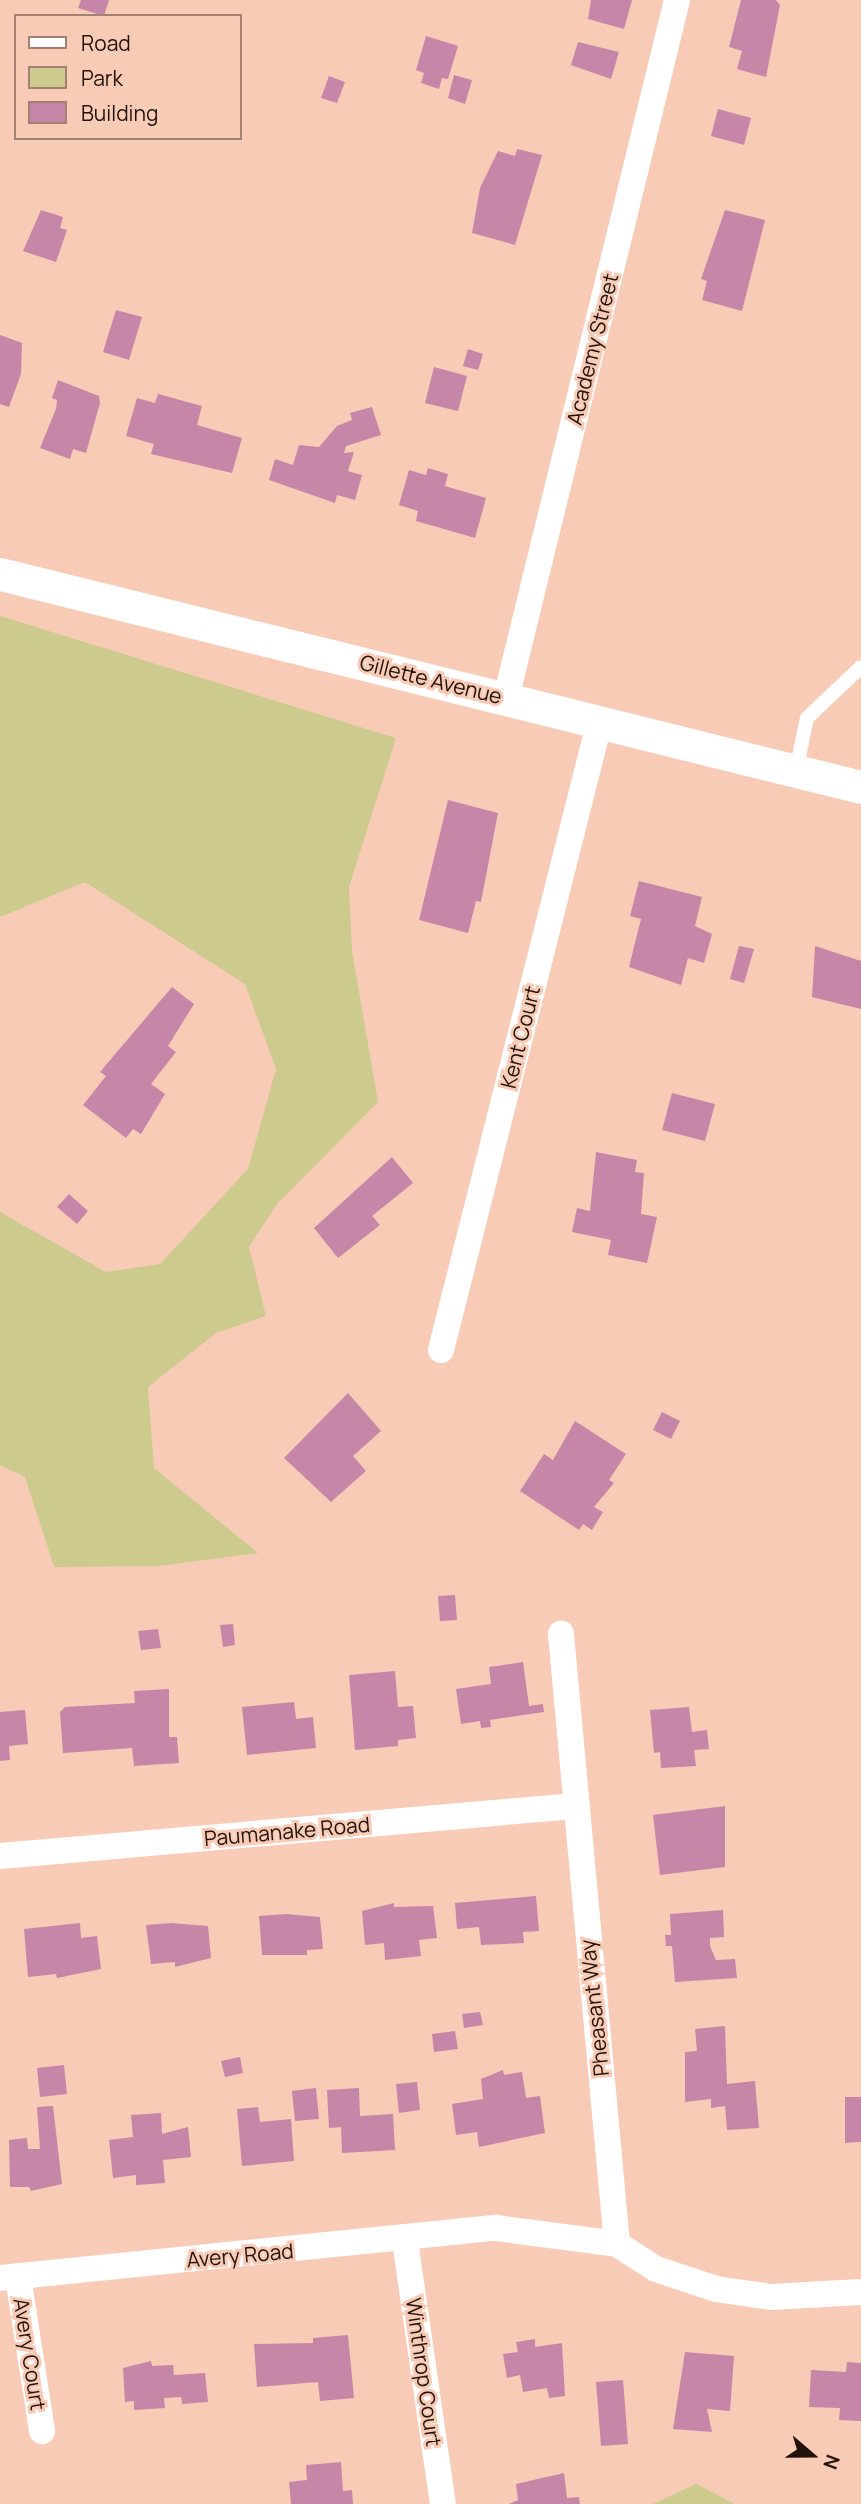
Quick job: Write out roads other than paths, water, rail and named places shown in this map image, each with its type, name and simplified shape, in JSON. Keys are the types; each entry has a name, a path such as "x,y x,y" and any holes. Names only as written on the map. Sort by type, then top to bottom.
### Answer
{"street":[{"name":"Academy Street","path":"506,698 677,0"},
{"name":"Gillette Avenue","path":"0,574 861,788"},
{"name":"Kent Court","path":"441,1350 599,724"},
{"name":"Pheasant Way","path":"561,1634 617,2244"},
{"name":"Paumanake Road","path":"0,1856 575,1806"},
{"name":"Avery Road","path":"9,2278 404,2241 480,2230 617,2244"},
{"name":"Winthrop Court","path":"404,2241 443,2504"},
{"path":"617,2244 656,2269 716,2289 771,2297 861,2292"},
{"name":"Avery Court","path":"9,2278 42,2431"}],"lane":[{"path":"796,772 807,718 861,667"}]}
